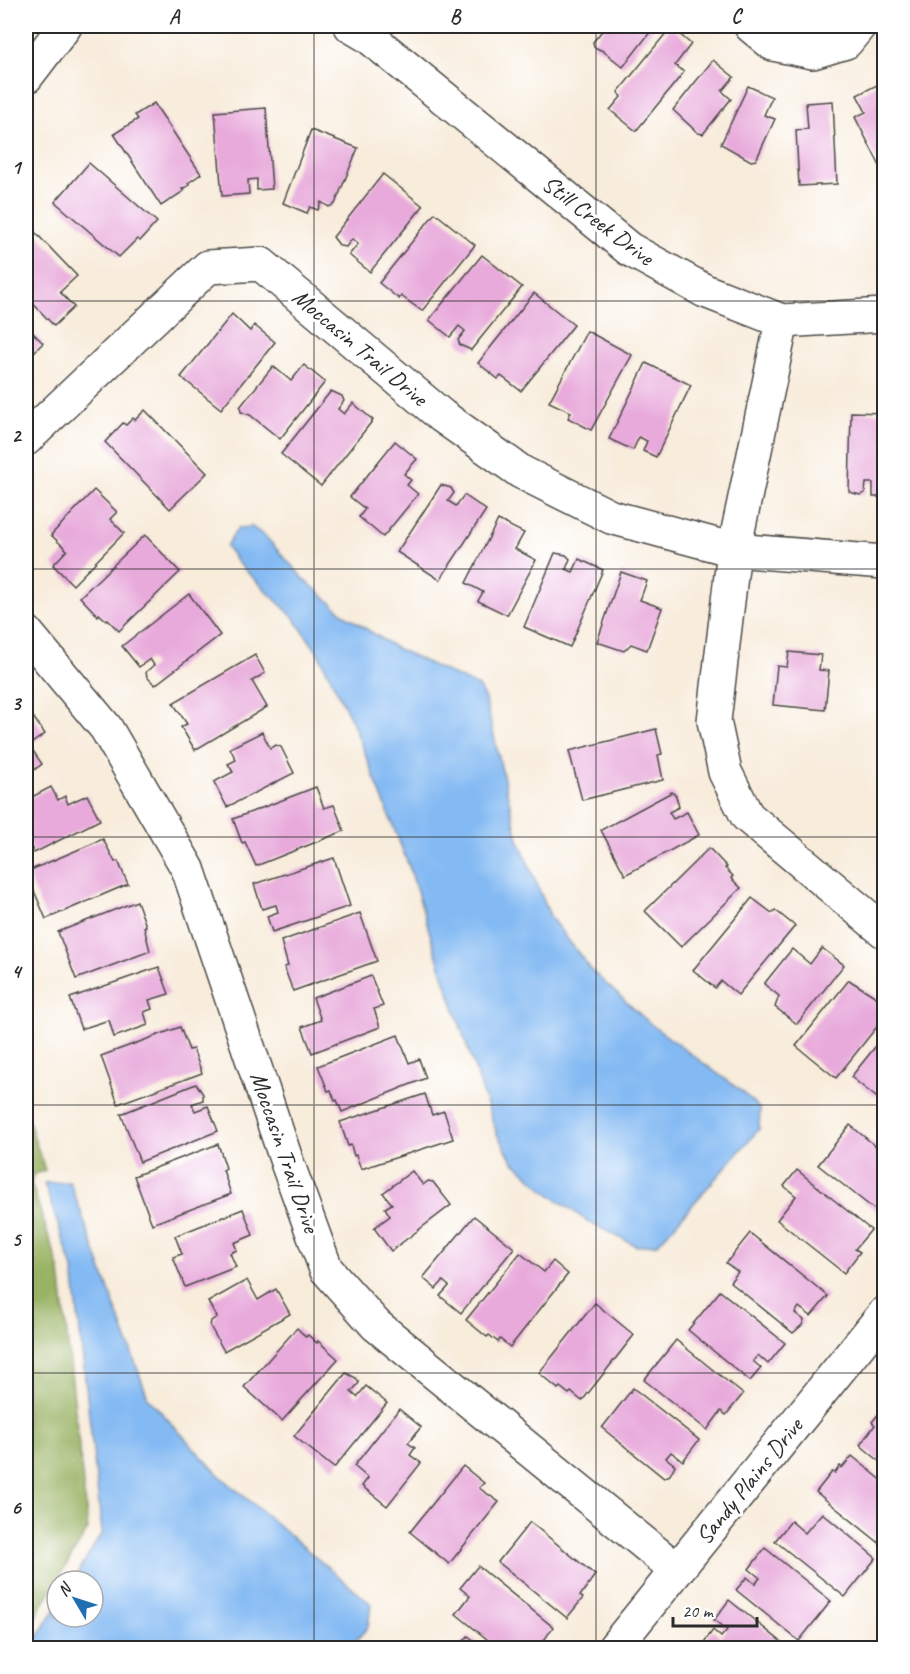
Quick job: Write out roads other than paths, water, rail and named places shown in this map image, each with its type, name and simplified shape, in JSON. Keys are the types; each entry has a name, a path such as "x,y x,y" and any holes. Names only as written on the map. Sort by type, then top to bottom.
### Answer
{"street":[{"path":"26,76 65,26"},
{"name":"Still Creek Drive","path":"351,26 368,36 629,249 705,291 782,321 885,315"},
{"path":"751,26 773,44 813,52 846,42 860,26"},
{"name":"Moccasin Trail Drive","path":"26,439 208,267 261,264 441,416 521,472 610,518 734,550 885,562"},
{"path":"782,321 734,550 714,721 725,772 747,816 885,931"},
{"name":"Moccasin Trail Drive","path":"26,632 106,728 188,869 288,1165 326,1269 376,1325 677,1570"},
{"name":"Sandy Plains Drive","path":"614,1648 885,1314"}],"water":[{"path":"252,527 266,537 303,578 345,615 394,647 479,687 486,702 518,839 551,918 593,972 653,1026 744,1093 760,1109 759,1129 658,1244 637,1246 590,1223 544,1190 512,1160 497,1134 410,869 353,723 318,653 294,618 238,563 226,546 238,528"},
{"path":"70,1182 148,1398 219,1475 371,1604 368,1627 349,1648 31,1648 45,1625 45,1629 105,1629 105,1569 80,1569 102,1533 73,1269 44,1183"}]}
